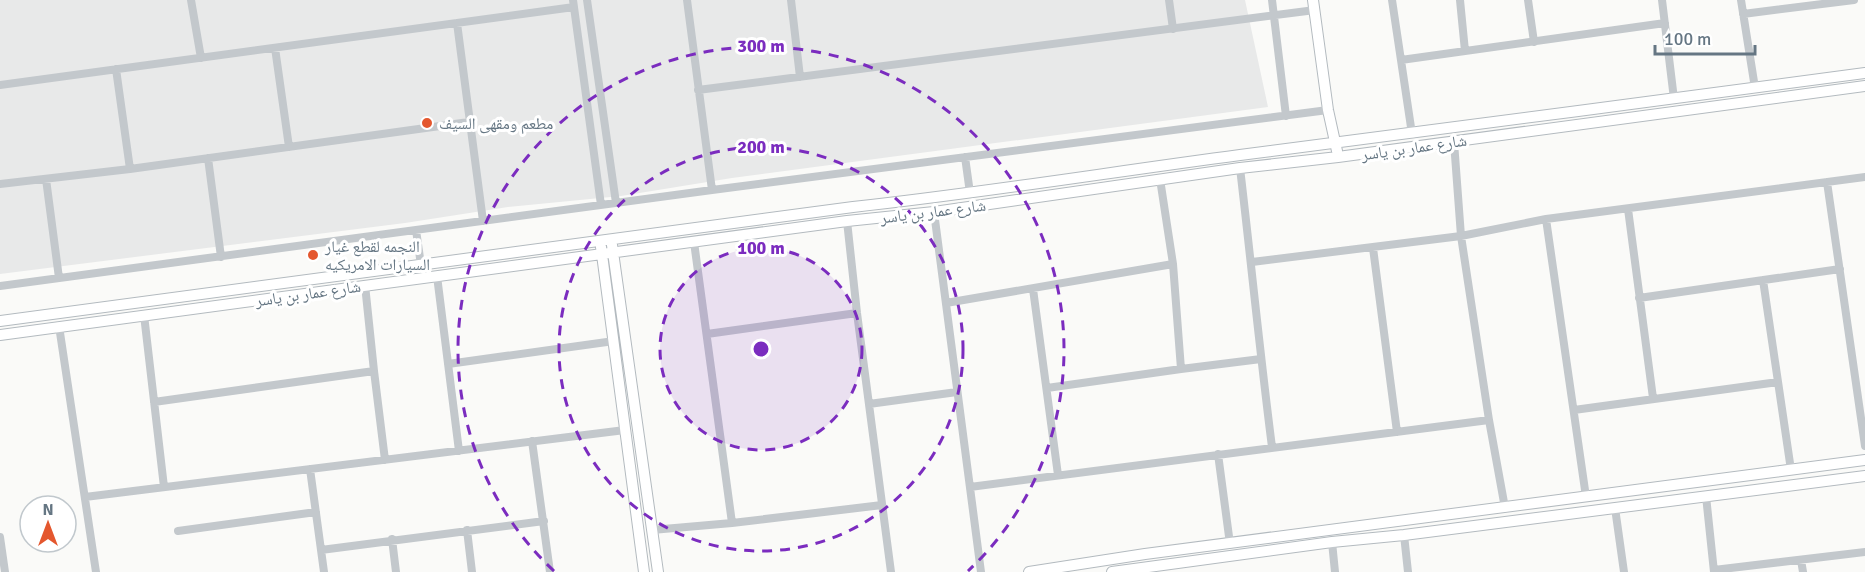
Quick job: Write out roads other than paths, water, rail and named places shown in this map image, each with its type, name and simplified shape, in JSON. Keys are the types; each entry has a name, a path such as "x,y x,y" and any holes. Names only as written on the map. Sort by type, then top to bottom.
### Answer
{"street":[{"path":"191,0 201,58"},
{"path":"587,0 616,203"},
{"path":"687,0 712,190"},
{"path":"791,0 801,77"},
{"path":"1169,0 1173,29"},
{"path":"1272,0 1286,116"},
{"path":"1392,0 1412,134"},
{"path":"1460,0 1465,51"},
{"path":"1528,0 1534,42"},
{"path":"1662,0 1674,99"},
{"path":"1741,0 1755,88"},
{"path":"1743,14 1808,3 1854,0"},
{"path":"0,85 457,23 574,3 601,205"},
{"path":"698,90 1275,15 1314,5 1328,110 1338,157"},
{"path":"457,23 483,221"},
{"path":"1401,60 1665,23"},
{"path":"274,48 289,147"},
{"path":"116,69 130,169"},
{"name":"شارع عمار بن ياسر","path":"0,321 1865,73"},
{"name":"شارع عمار بن ياسر","path":"0,334 847,221 934,212 1240,168 1454,142 1865,86"},
{"path":"0,286 1328,110"},
{"path":"0,184 130,169 470,122"},
{"path":"1454,142 1461,236 1505,508"},
{"path":"965,157 970,193"},
{"path":"208,158 221,256"},
{"path":"1240,168 1272,447"},
{"path":"1252,262 1461,236 1546,219 1865,177"},
{"path":"46,179 59,278"},
{"path":"1160,179 1173,264 1181,369"},
{"path":"1827,182 1865,446"},
{"path":"1628,208 1653,398"},
{"path":"934,212 981,572"},
{"path":"1546,219 1586,497"},
{"path":"847,221 891,572"},
{"path":"416,230 421,265"},
{"path":"606,240 658,572"},
{"path":"694,242 732,523"},
{"path":"1373,248 1397,432"},
{"path":"608,253 614,342 644,572"},
{"path":"946,303 1173,264"},
{"path":"1639,298 1840,269"},
{"path":"437,276 459,451"},
{"path":"1763,280 1791,470"},
{"path":"365,285 385,460"},
{"path":"1033,289 1058,475"},
{"path":"707,334 857,313"},
{"path":"144,315 164,487"},
{"path":"59,326 96,572"},
{"path":"448,364 614,342"},
{"path":"1047,388 1261,359"},
{"path":"154,402 374,371"},
{"path":"1574,410 1778,382"},
{"path":"869,404 957,392"},
{"path":"970,487 1489,420"},
{"path":"86,496 625,430"},
{"path":"532,441 550,572"},
{"path":"1218,454 1230,544"},
{"path":"1029,572 1145,554 1865,460"},
{"path":"310,470 324,572"},
{"path":"1112,572 1165,568 1332,542 1404,535 1865,476"},
{"path":"1706,496 1714,571 1865,552"},
{"path":"652,530 732,523 882,504"},
{"path":"1616,508 1624,572"},
{"path":"178,531 316,512"},
{"path":"321,550 543,521"},
{"path":"467,530 472,572"},
{"path":"1404,535 1408,572"},
{"path":"0,537 5,572"},
{"path":"392,539 396,572"},
{"path":"1332,542 1335,572"},
{"path":"1163,552 1165,568"},
{"path":"1145,554 1147,570"},
{"path":"1802,560 1803,572"}],"place":[{"name":"مطعم ومقهى السيف","path":"427,123"},
{"name":"النجمه لقطع غيار السيارات الامريكيه","path":"313,255"}]}
